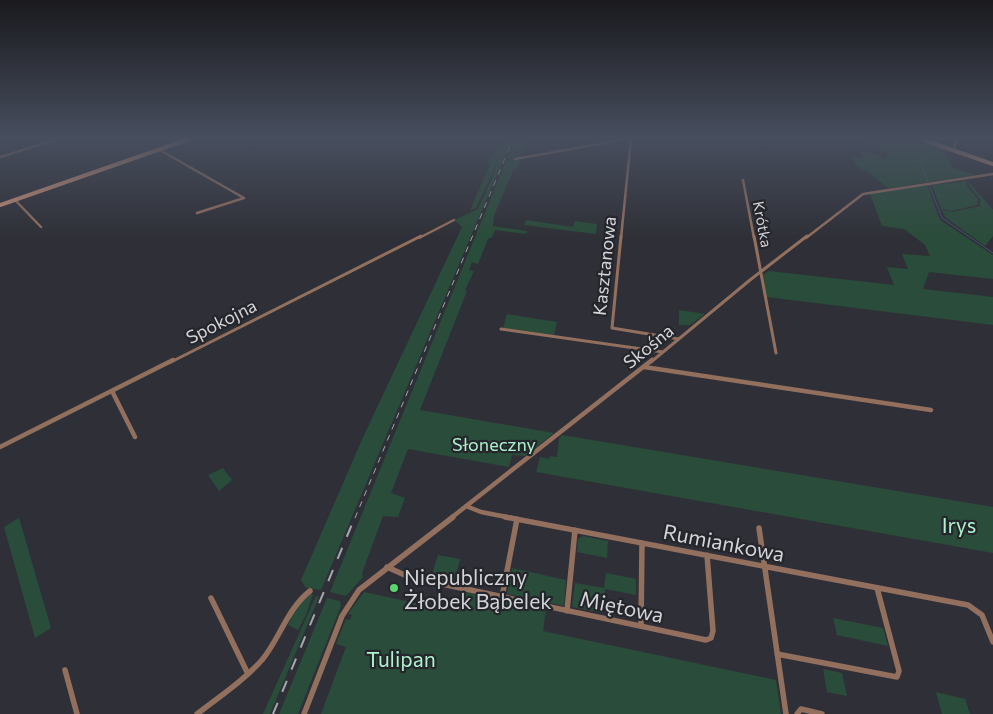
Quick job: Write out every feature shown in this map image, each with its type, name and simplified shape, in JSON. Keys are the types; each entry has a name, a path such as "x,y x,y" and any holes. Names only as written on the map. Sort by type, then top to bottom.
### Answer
{"main road":[{"path":"0,206 93,172"}],"street":[{"path":"197,213 244,198 199,172"},
{"name":"Kasztanowa","path":"626,172 612,328 679,339"},
{"name":"Skośna","path":"304,714 349,602 368,580 644,367 760,272 865,193 993,174"},
{"name":"Krótka","path":"743,180 776,353"},
{"path":"15,200 42,227"},
{"name":"Spokojna","path":"0,447 454,220"},
{"path":"501,329 663,352"},
{"path":"644,367 931,410"},
{"path":"112,391 134,437"},
{"name":"Rumiankowa","path":"466,506 475,511 977,608 982,613 993,642"},
{"path":"502,597 517,519"},
{"path":"759,528 786,714"},
{"path":"567,611 575,530"},
{"path":"641,626 642,543"},
{"name":"Miętowa","path":"387,567 409,577 702,639 711,638 713,630 707,555"},
{"path":"777,654 897,677 899,670 877,588"},
{"path":"197,714 248,674 274,643 296,604 310,590"},
{"path":"211,598 248,674"},
{"path":"65,670 77,714"},
{"path":"797,714 801,709 822,714"}],"green space":[{"path":"487,172 493,172 476,208 470,210"},
{"path":"495,172 498,172 321,590 306,588 301,580 364,435 462,227 454,220 478,209"},
{"name":"Słoneczny","path":"502,172 512,172 494,216 493,226 527,231 526,234 495,230 492,237 488,239 478,264 472,262 469,270 474,271 465,290 467,291 420,410 554,433 525,456 512,455 509,467 408,449 391,493 405,498 398,517 383,516 362,573 363,577 346,596 330,592"},
{"path":"868,172 967,172 975,175 888,188"},
{"path":"967,181 967,186 978,199 977,205 952,211 941,209 932,185"},
{"path":"969,182 993,210 993,236 985,246 946,218 942,210 953,212 980,206 980,199 969,186"},
{"path":"927,185 940,220 993,255 993,279 929,272 923,289 993,297 993,325 767,297 763,275 769,271 894,285 887,267 908,269 902,254 930,256 925,245 904,229 882,226 870,194"},
{"path":"526,220 573,227 575,221 597,224 596,234 524,225"},
{"path":"679,310 705,314 690,325 679,325"},
{"path":"507,314 557,322 554,335 503,328"},
{"name":"Irys","path":"562,435 993,507 993,553 536,472 540,457 549,459 550,456 557,457 559,439"},
{"path":"223,468 232,480 219,491 208,475"},
{"path":"19,518 51,628 35,638 4,527"},
{"path":"583,536 608,541 607,558 577,552 578,539"},
{"path":"438,555 460,559 454,582 431,577"},
{"path":"512,568 566,580 564,606 507,594"},
{"path":"606,573 636,579 636,595 605,589 603,613 572,607 575,583 604,588"},
{"name":"Tulipan","path":"364,592 458,612 463,592 546,610 543,631 776,680 781,714 321,714 346,647 336,644 346,619 350,620 352,615 348,614"},
{"path":"308,594 313,594 306,615 298,630 288,625 296,607"},
{"path":"316,596 319,597 270,714 263,714"},
{"path":"327,598 340,601 341,606 298,714 279,714"},
{"path":"833,618 883,628 888,646 837,635"},
{"path":"823,669 842,673 847,696 827,692"},
{"path":"936,692 965,699 970,714 942,714"}],"waterway":[{"path":"924,172 928,182"},
{"path":"929,185 942,218 993,253"}],"railway":[{"path":"355,518 499,172"},
{"path":"273,714 355,517"}],"place":[{"name":"Niepubliczny Żłobek Bąbelek","path":"394,588"}]}
